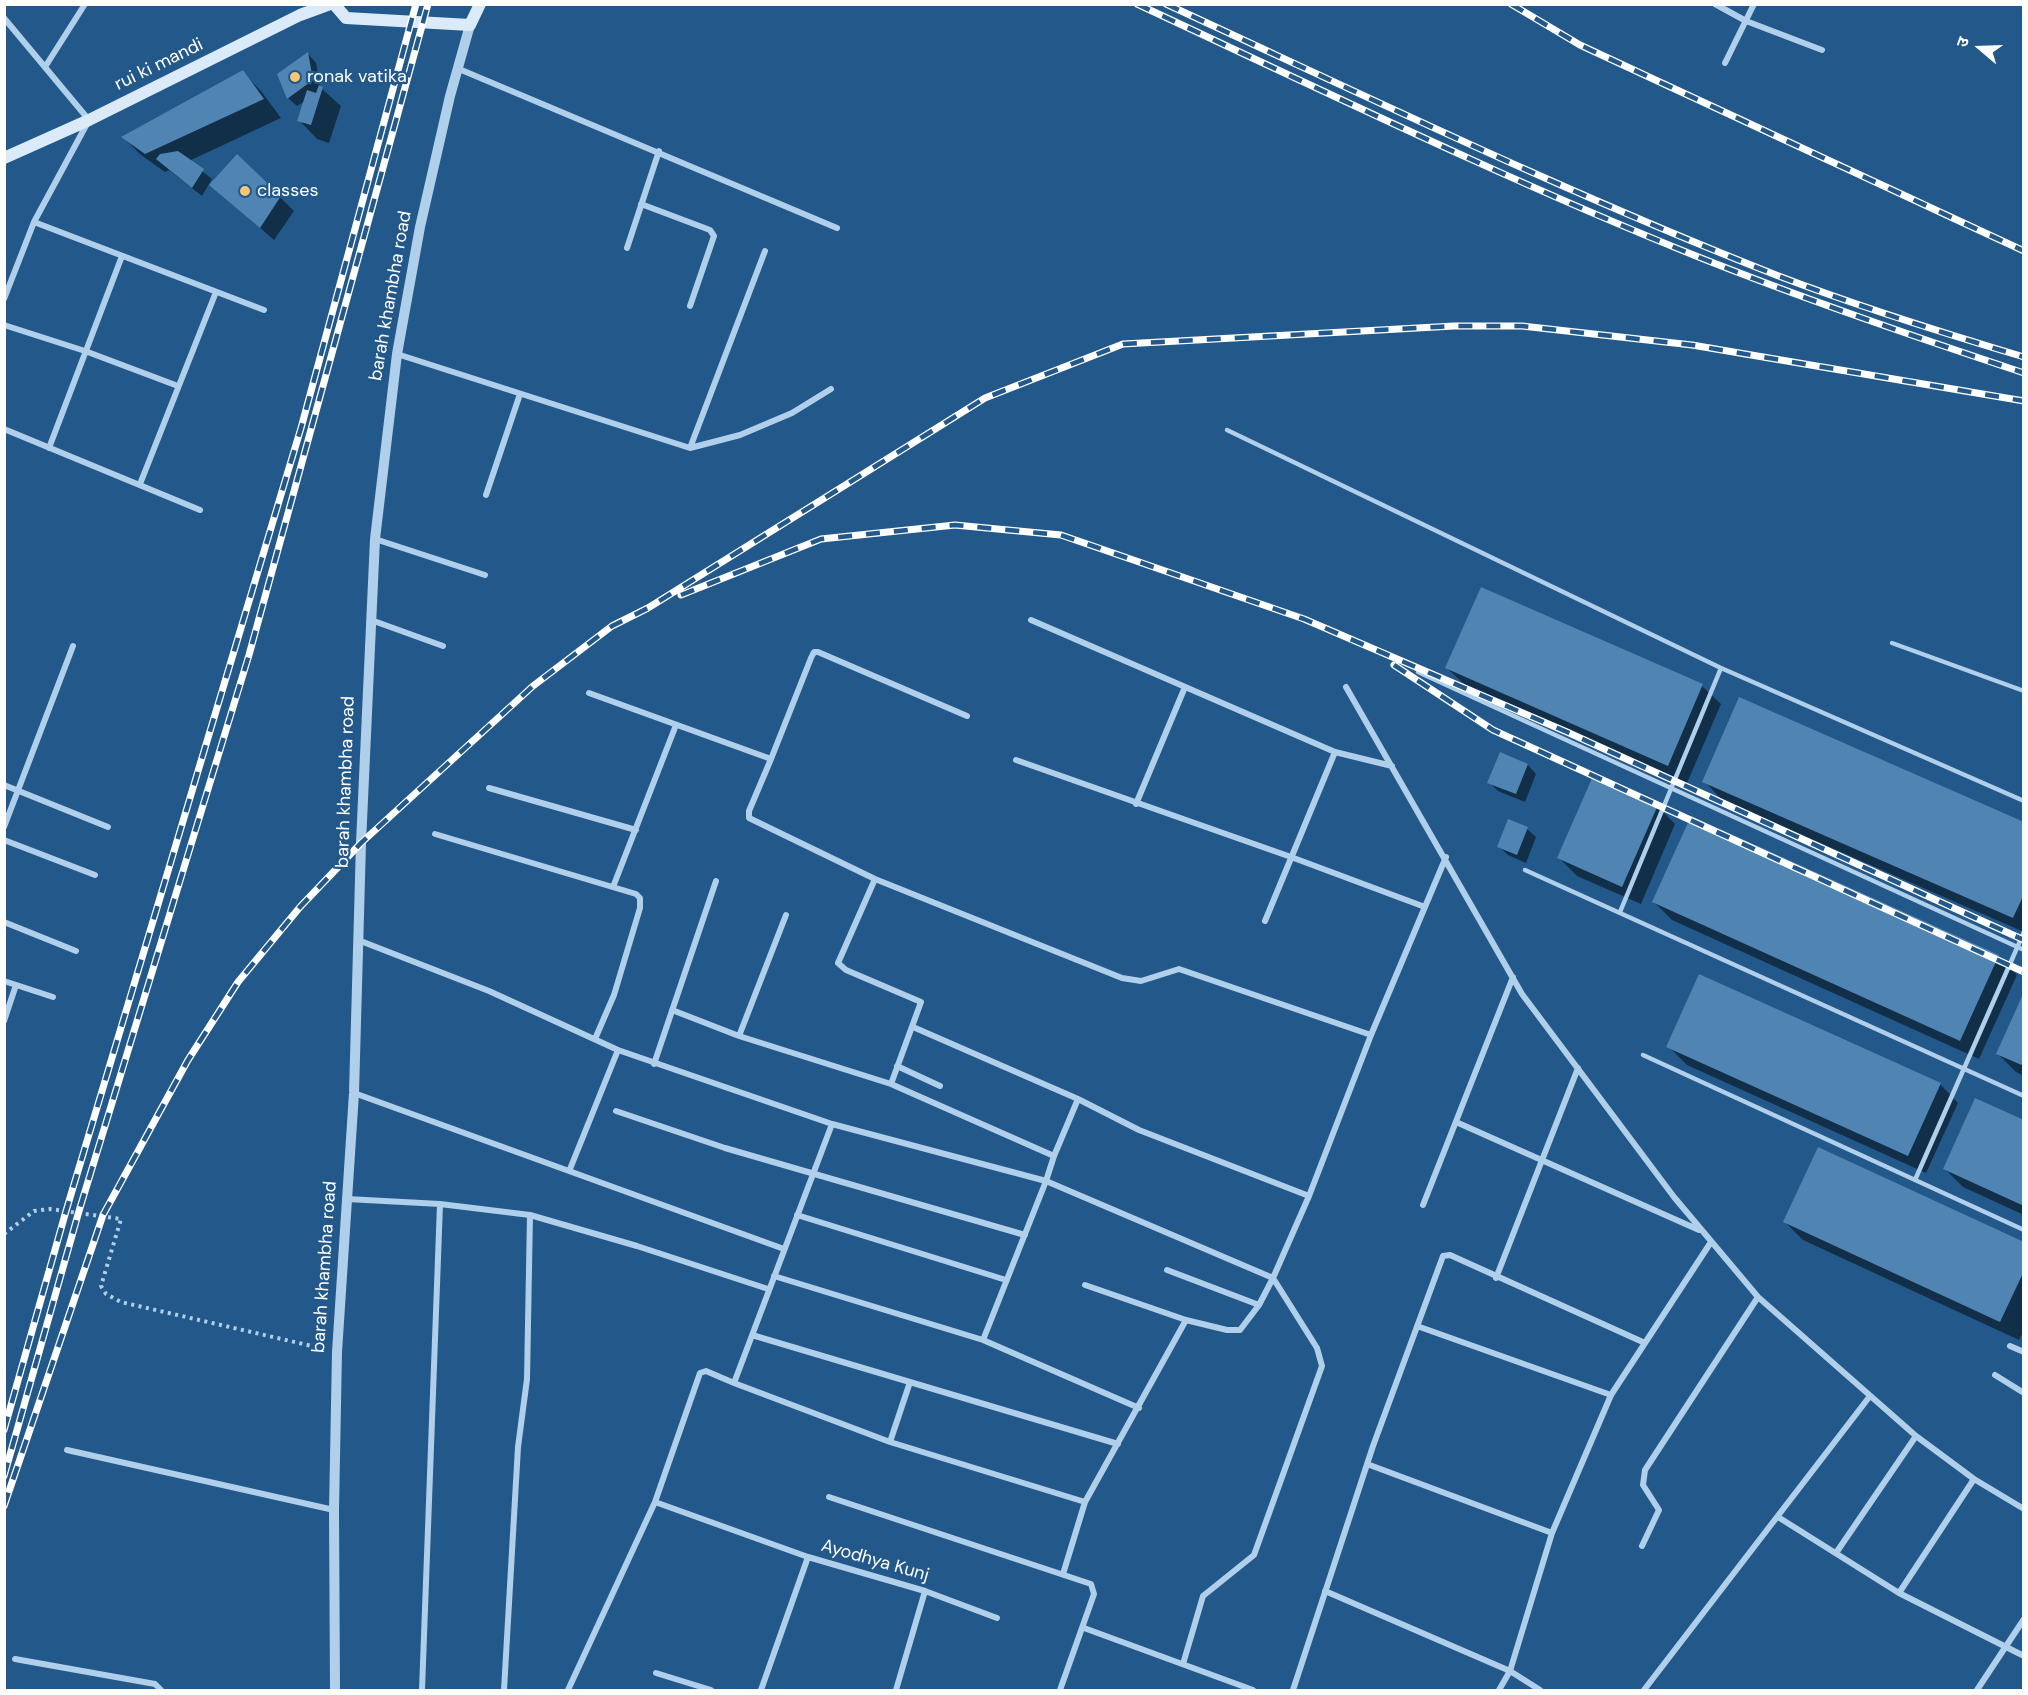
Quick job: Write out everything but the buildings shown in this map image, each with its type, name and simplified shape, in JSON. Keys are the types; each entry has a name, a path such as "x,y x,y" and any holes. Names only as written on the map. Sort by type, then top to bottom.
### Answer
{"main road":[{"name":"rui ki mandi","path":"4,158 89,120 300,15 330,4"},
{"path":"334,4 346,18 470,25 480,4"}],"street":[{"path":"45,67 85,4"},
{"path":"1715,4 1746,21 1821,50"},
{"path":"1725,63 1754,4"},
{"path":"4,18 89,120 34,222 4,299"},
{"name":"barah khambha road","path":"335,1690 334,1510 337,1352 354,1093 370,620 375,539 397,354 420,227 470,25"},
{"path":"459,69 659,151 837,228"},
{"path":"627,248 659,151"},
{"path":"641,204 710,230 714,236 690,306"},
{"path":"34,222 264,310"},
{"path":"690,448 765,251"},
{"path":"49,448 122,256"},
{"path":"141,484 216,292"},
{"path":"4,325 85,351 178,386"},
{"path":"397,354 690,448 740,435 792,413 831,389"},
{"path":"486,495 520,394"},
{"path":"4,429 200,510"},
{"path":"375,539 485,575"},
{"path":"370,620 443,646"},
{"path":"1031,621 1335,752 1392,766"},
{"path":"4,827 73,646"},
{"path":"967,716 823,653 814,652 749,811 750,818 875,879 1122,978 1141,981 1179,969 1371,1035"},
{"path":"1136,804 1185,687"},
{"path":"1346,687 1446,857 1522,994 1711,1242 1758,1297 1916,1436 1974,1479 2021,1508 2024,1499"},
{"path":"589,693 771,759"},
{"path":"613,887 676,725"},
{"path":"1265,921 1335,752"},
{"path":"1016,760 1425,907"},
{"path":"4,784 108,827"},
{"path":"489,788 636,830"},
{"path":"435,834 636,894 641,903 614,995 595,1039"},
{"path":"4,840 95,875"},
{"path":"1085,1285 1186,1320 1236,1331 1244,1327 1273,1278 1309,1196 1371,1035 1446,857"},
{"path":"875,879 838,963 846,970 919,999 921,1006 891,1084"},
{"path":"654,1064 716,881"},
{"path":"739,1036 786,915"},
{"path":"4,922 76,951"},
{"path":"358,940 489,991 654,1064 832,1124 1046,1181 1273,1278 1317,1348 1322,1366 1254,1555 1203,1596 1183,1664"},
{"path":"1423,1205 1513,977"},
{"path":"4,981 53,997"},
{"path":"4,1021 16,985"},
{"path":"672,1010 739,1036 891,1084 1054,1156"},
{"path":"913,1028 1078,1099 1139,1130 1309,1196"},
{"path":"570,1169 618,1050"},
{"path":"897,1065 939,1086"},
{"path":"1496,1278 1578,1068"},
{"path":"354,1093 570,1169 784,1250"},
{"path":"983,1340 1078,1099"},
{"path":"616,1112 813,1174 1025,1235"},
{"path":"1456,1122 1703,1232"},
{"path":"734,1383 832,1124"},
{"path":"347,1199 440,1204 530,1215 637,1246 768,1289"},
{"path":"422,1690 440,1204"},
{"path":"504,1690 518,1448 527,1379 530,1215"},
{"path":"797,1215 1006,1280"},
{"path":"1499,1690 1509,1671 1552,1533 1611,1395 1711,1242"},
{"path":"1293,1690 1367,1464 1443,1256 1450,1255 1496,1278 1645,1343"},
{"path":"1167,1270 1259,1305"},
{"path":"774,1276 983,1340 1139,1408"},
{"path":"1642,1546 1659,1510 1643,1485 1645,1470 1758,1297"},
{"path":"1063,1574 1085,1502 1186,1320"},
{"path":"1417,1326 1611,1395"},
{"path":"752,1335 1118,1444"},
{"path":"2010,1346 2024,1352"},
{"path":"568,1690 655,1502 700,1373 706,1371 890,1442 1085,1502"},
{"path":"1995,1375 2024,1393"},
{"path":"890,1442 910,1382"},
{"path":"1644,1690 1870,1396"},
{"path":"1836,1553 1916,1436"},
{"path":"67,1450 334,1510"},
{"path":"1367,1464 1552,1533"},
{"path":"1899,1593 1974,1479"},
{"path":"829,1497 1091,1584 1094,1589 1084,1628 1060,1690"},
{"path":"655,1502 808,1557"},
{"path":"1778,1517 1899,1593 2024,1656"},
{"name":"Ayodhya Kunj","path":"761,1690 808,1557 925,1591 997,1618"},
{"path":"896,1690 925,1591"},
{"path":"1325,1591 1509,1671 1540,1690"},
{"path":"1977,1690 2024,1619"},
{"path":"1084,1628 1253,1690"},
{"path":"15,1659 155,1684 161,1690"},
{"path":"656,1673 711,1690"}],"lane":[{"path":"1227,430 1721,669 2024,801"},
{"path":"1892,644 2024,690"},
{"path":"1620,912 1721,669"},
{"path":"1418,672 2024,950"},
{"path":"1525,870 2024,1096"},
{"path":"1915,1180 2024,932"},
{"path":"1643,1055 2024,1230"}],"path":[{"path":"4,1234 34,1211 50,1209 121,1219 101,1286 106,1294 121,1302 337,1352"}],"railway":[{"path":"4,1430 66,1211 301,428 416,4"},
{"path":"4,1476 79,1211 249,655 428,4"},
{"path":"1137,4 1415,134 1625,227 1777,287 2024,373"},
{"path":"1166,4 1469,144 1699,244 1837,297 2024,357"},
{"path":"1511,4 1580,45 2024,251"},
{"path":"4,1506 103,1215 188,1060 238,982 300,907 361,843 533,686 612,626 648,608 985,398 1123,344 1454,326 1522,326 1692,345 2024,401"},
{"path":"681,595 821,539 955,525 1061,535 1304,619 1567,732 2024,940"},
{"path":"1394,665 1493,730 2024,972"}],"place":[{"name":"ronak vatika","path":"295,77"},
{"name":"classes","path":"245,191"}]}
